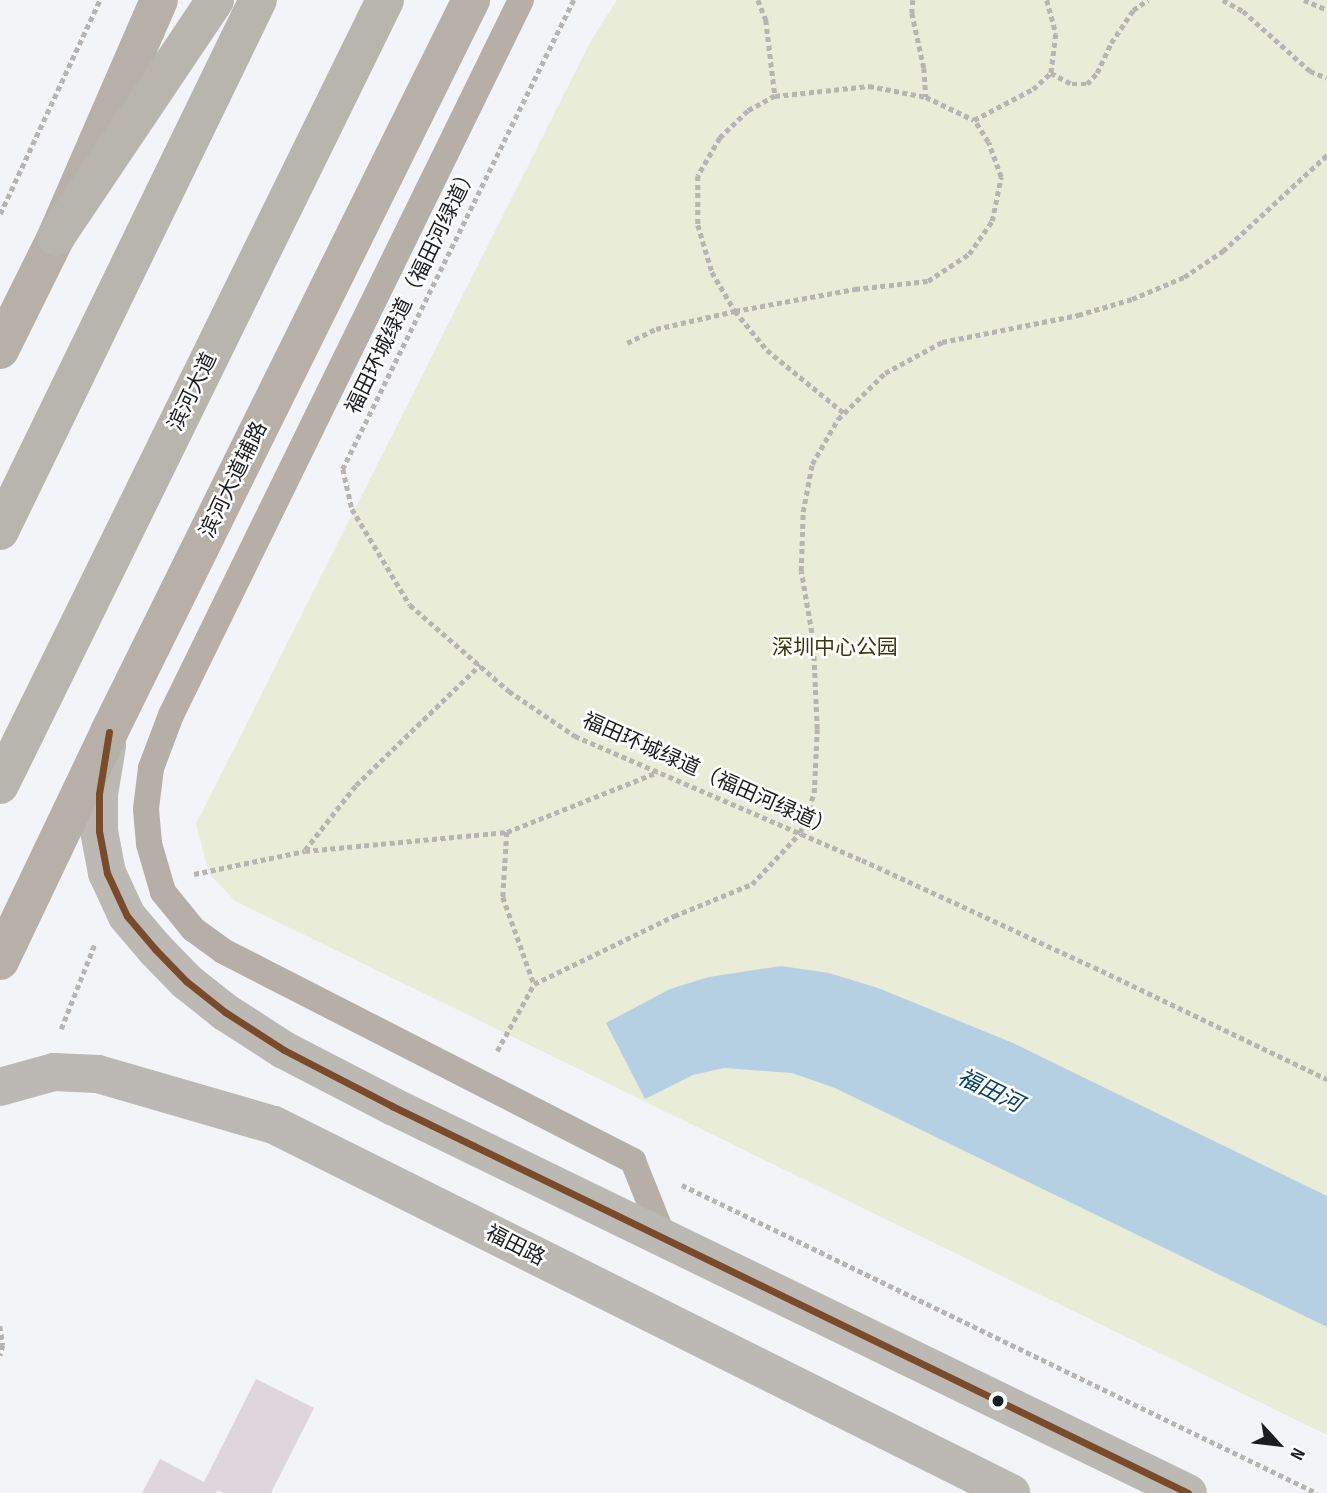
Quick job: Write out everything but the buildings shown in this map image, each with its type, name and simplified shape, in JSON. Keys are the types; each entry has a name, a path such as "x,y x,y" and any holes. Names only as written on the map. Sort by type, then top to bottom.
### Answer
{"highway":[{"path":"56,237 215,0"},
{"path":"0,531 258,0"},
{"name":"滨河大道","path":"0,785 385,0"}],"main road":[{"path":"0,350 56,237 159,0"},
{"name":"滨河大道辅路","path":"0,961 109,732 471,0"},
{"path":"109,732 99,794 99,831 107,873 127,916 186,981 225,1012 284,1050 392,1106 1188,1493"},
{"name":"福田路","path":"0,1087 54,1072 97,1074 274,1125 1010,1493"}],"lane":[{"path":"521,0 171,715 151,768 146,809 149,844 163,892 193,929 223,951 633,1161 663,1236"}],"path":[{"path":"0,215 100,0"},
{"name":"福田环城绿道（福田河绿道）","path":"574,0 343,468 352,509 410,605 509,691 575,736 800,833 1094,967 1327,1079"},
{"path":"758,0 766,20 775,96"},
{"path":"913,0 912,13 924,68 926,97"},
{"path":"974,120 1033,89 1051,74 1056,34 1047,0"},
{"path":"1051,74 1072,84 1087,84 1097,73 1111,43 1133,10 1148,0"},
{"path":"1223,0 1243,11 1310,71 1327,78"},
{"path":"1304,0 1327,10"},
{"path":"627,343 656,329 735,311 855,289 928,281 969,254 992,221 1002,177 988,142 974,120 926,97 869,86 811,90 775,96 748,111 720,138 698,176 698,225 712,272 735,311 767,351 844,413"},
{"path":"480,1083 534,984 674,916 752,884 800,833 814,793 817,729 813,641 801,571 803,512 812,464 844,413 885,373 942,342 1078,314 1132,299 1184,278 1223,251 1327,155"},
{"path":"305,851 356,785 480,665"},
{"path":"188,876 305,851 507,832 658,772"},
{"path":"507,832 503,897 534,984"},
{"path":"57,1037 98,936"},
{"path":"633,1161 1317,1493"},
{"path":"0,1326 3,1345 0,1356"}],"green space":[{"name":"深圳中心公园","path":"617,0 1327,0 1327,1435 235,901 209,873 196,824 592,39"}],"water":[{"name":"福田河","path":"781,966 829,973 878,988 1013,1043 1327,1196 1327,1327 835,1088 792,1073 724,1068 693,1075 645,1099 606,1023 670,989 709,977"}],"transit line":[{"path":"109,732 99,794 99,831 107,873 127,916 155,949 186,981 225,1012 284,1050 392,1106 1188,1493"}]}
